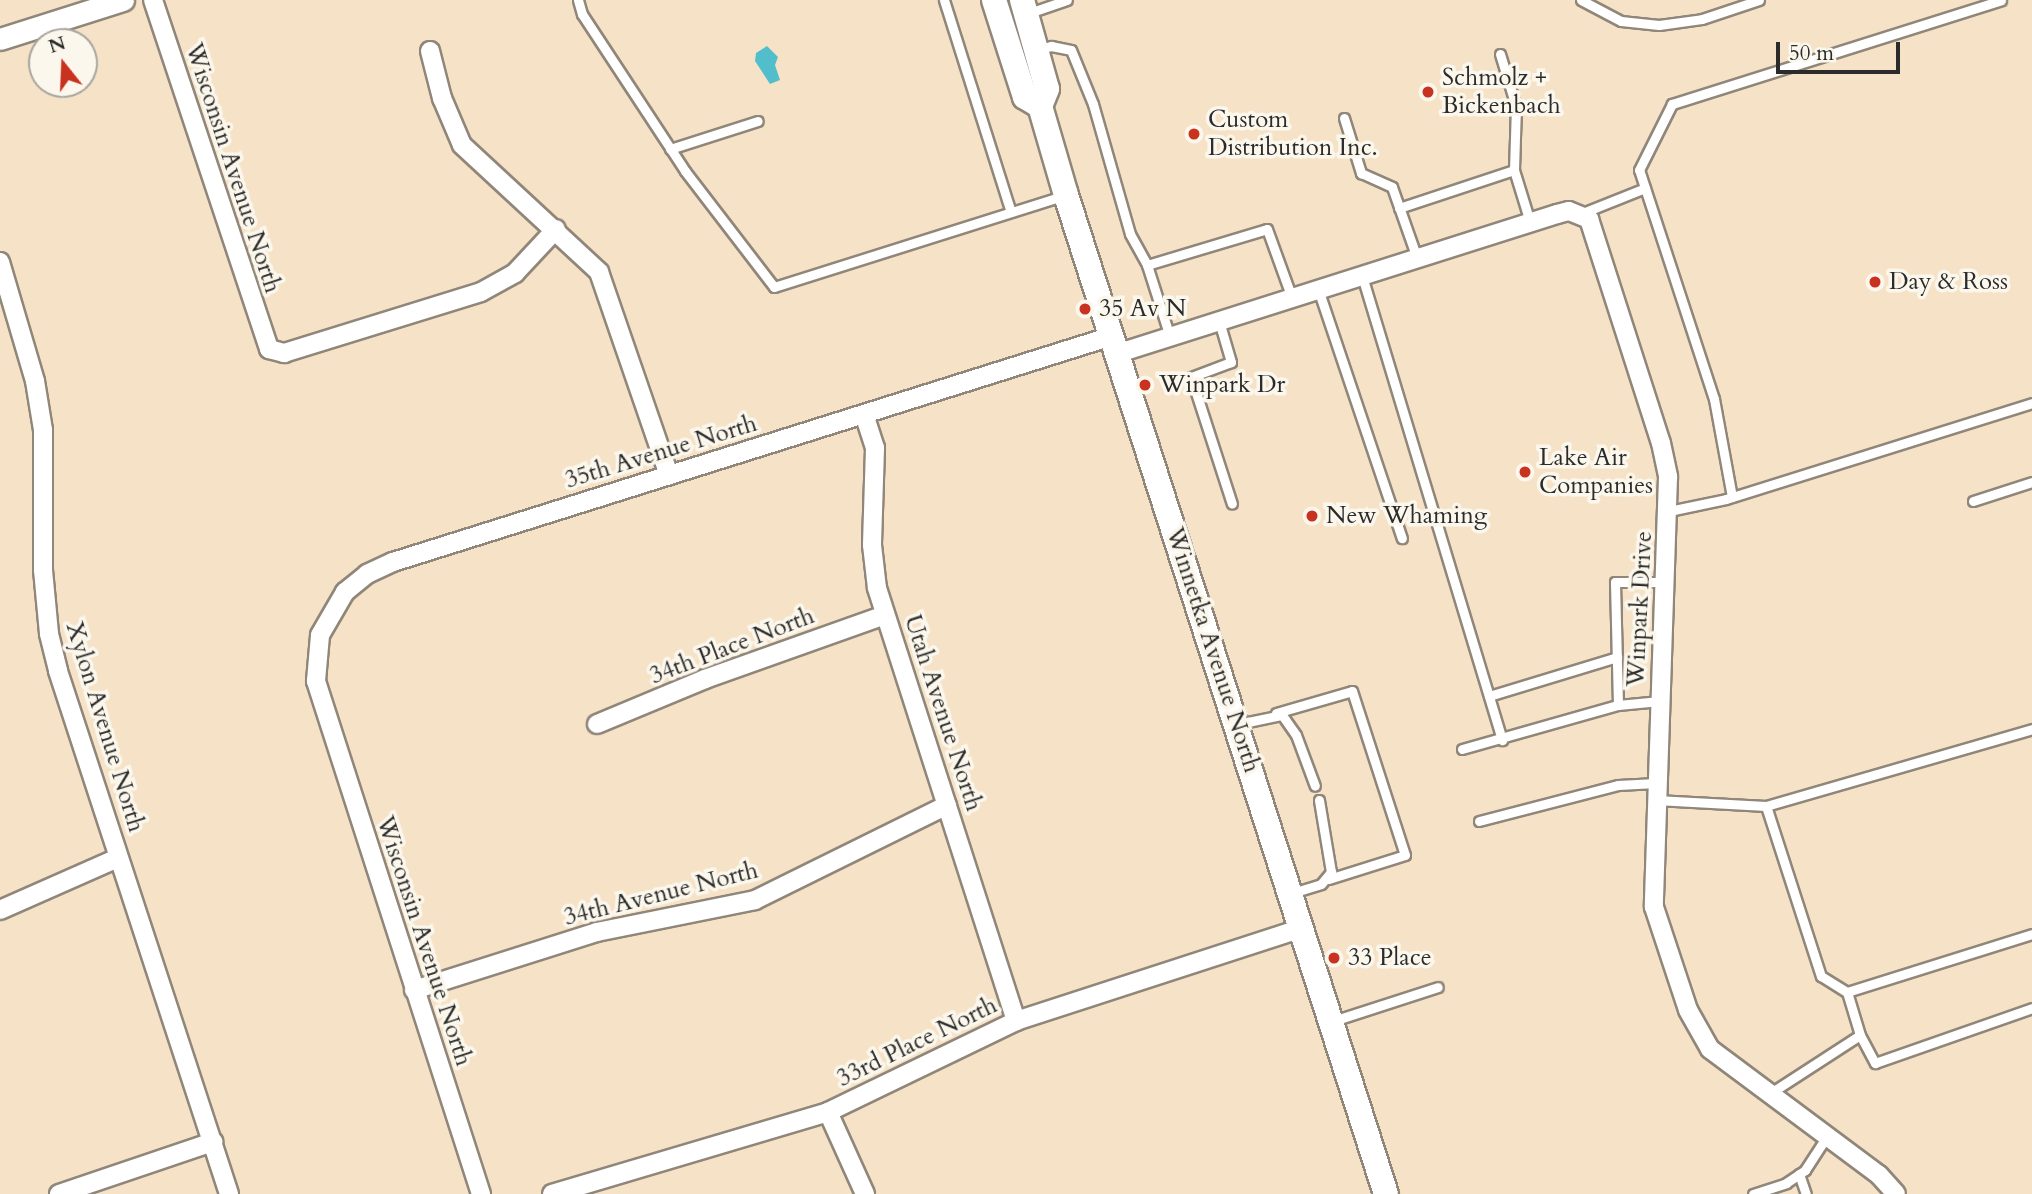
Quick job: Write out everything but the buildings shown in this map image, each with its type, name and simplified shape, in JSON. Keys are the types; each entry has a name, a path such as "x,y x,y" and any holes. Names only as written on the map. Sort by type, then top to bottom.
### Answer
{"main road":[{"name":"Winnetka Avenue North","path":"994,0 1025,97 1040,106"},
{"name":"Winnetka Avenue North","path":"1024,7 1047,89 1040,106 1066,195 1116,344 1386,1194"}],"street":[{"path":"0,39 123,0"},
{"name":"Wisconsin Avenue North","path":"153,0 269,349 284,353 481,292 515,273 556,229"},
{"path":"429,51 442,99 462,145 586,255 607,289 669,475"},
{"path":"1116,344 1170,337 1530,222 1569,211 1580,214"},
{"name":"Winpark Drive","path":"1580,214 1594,229 1661,443 1669,511 1668,582 1656,792 1654,906 1688,1010 1710,1049 1768,1095 1879,1175 1896,1194"},
{"name":"Xylon Avenue North","path":"0,262 35,381 43,430 43,570 48,634 118,858 229,1194"},
{"name":"35th Avenue North","path":"322,703 315,658 320,635 345,592 367,573 864,414 1116,344"},
{"name":"Utah Avenue North","path":"864,414 875,448 877,484 872,566 885,615 1016,1021"},
{"name":"34th Place North","path":"597,724 705,679 885,615"},
{"name":"Wisconsin Avenue North","path":"322,703 481,1194"},
{"name":"34th Avenue North","path":"414,990 597,932 755,900 947,805"},
{"path":"0,911 118,858"},
{"name":"33rd Place North","path":"551,1194 828,1112 1016,1021 1302,928"},
{"path":"828,1112 865,1194"},
{"path":"59,1194 212,1142"}],"lane":[{"path":"578,0 582,15 670,149 774,287 1066,195"},
{"path":"944,0 1011,212"},
{"path":"1024,7 1067,0"},
{"path":"1581,0 1621,21 1659,25 1702,19 1759,0"},
{"path":"1732,497 1714,398 1639,170 1672,104 2001,0"},
{"path":"1036,50 1051,46 1071,50 1093,104 1130,234 1147,265 1170,337"},
{"path":"1500,54 1516,106 1514,170 1530,222"},
{"path":"1343,118 1361,173 1392,187 1417,258"},
{"path":"670,149 758,121"},
{"path":"1399,208 1514,170"},
{"path":"1580,214 1645,188"},
{"path":"1147,265 1266,229 1292,298"},
{"path":"1362,276 1502,740"},
{"path":"1318,289 1402,538"},
{"path":"1219,321 1231,362 1191,377 1232,504"},
{"path":"1669,511 1732,497 2032,403"},
{"path":"1973,501 2032,482"},
{"path":"1618,705 1615,582 1668,582"},
{"path":"1489,696 1616,657"},
{"path":"1236,724 1352,691 1401,842 1405,855 1290,894"},
{"path":"1462,748 1502,740 1618,705 1660,701"},
{"path":"1276,713 1289,721 1315,786"},
{"path":"1479,821 1618,785 1766,806 2032,729"},
{"path":"1319,800 1329,845 1329,879"},
{"path":"1766,806 1821,976 1847,992 1860,1035 1875,1063 2032,1008"},
{"path":"1847,992 2032,934"},
{"path":"1331,1022 1438,986"},
{"path":"1768,1095 1860,1035"},
{"path":"1753,1194 1799,1174 1826,1138"},
{"path":"1799,1174 1806,1194"}],"water":[{"path":"767,46 778,57 775,65 780,80 770,84 755,61 756,53"}],"place":[{"name":"Schmolz + Bickenbach","path":"1428,92"},
{"name":"Custom Distribution Inc.","path":"1194,134"},
{"name":"Day & Ross","path":"1875,282"},
{"name":"35 Av N","path":"1085,309"},
{"name":"Winpark Dr","path":"1145,385"},
{"name":"Lake Air Companies","path":"1525,472"},
{"name":"New Whaming","path":"1312,516"},
{"name":"33 Place","path":"1334,958"}]}
